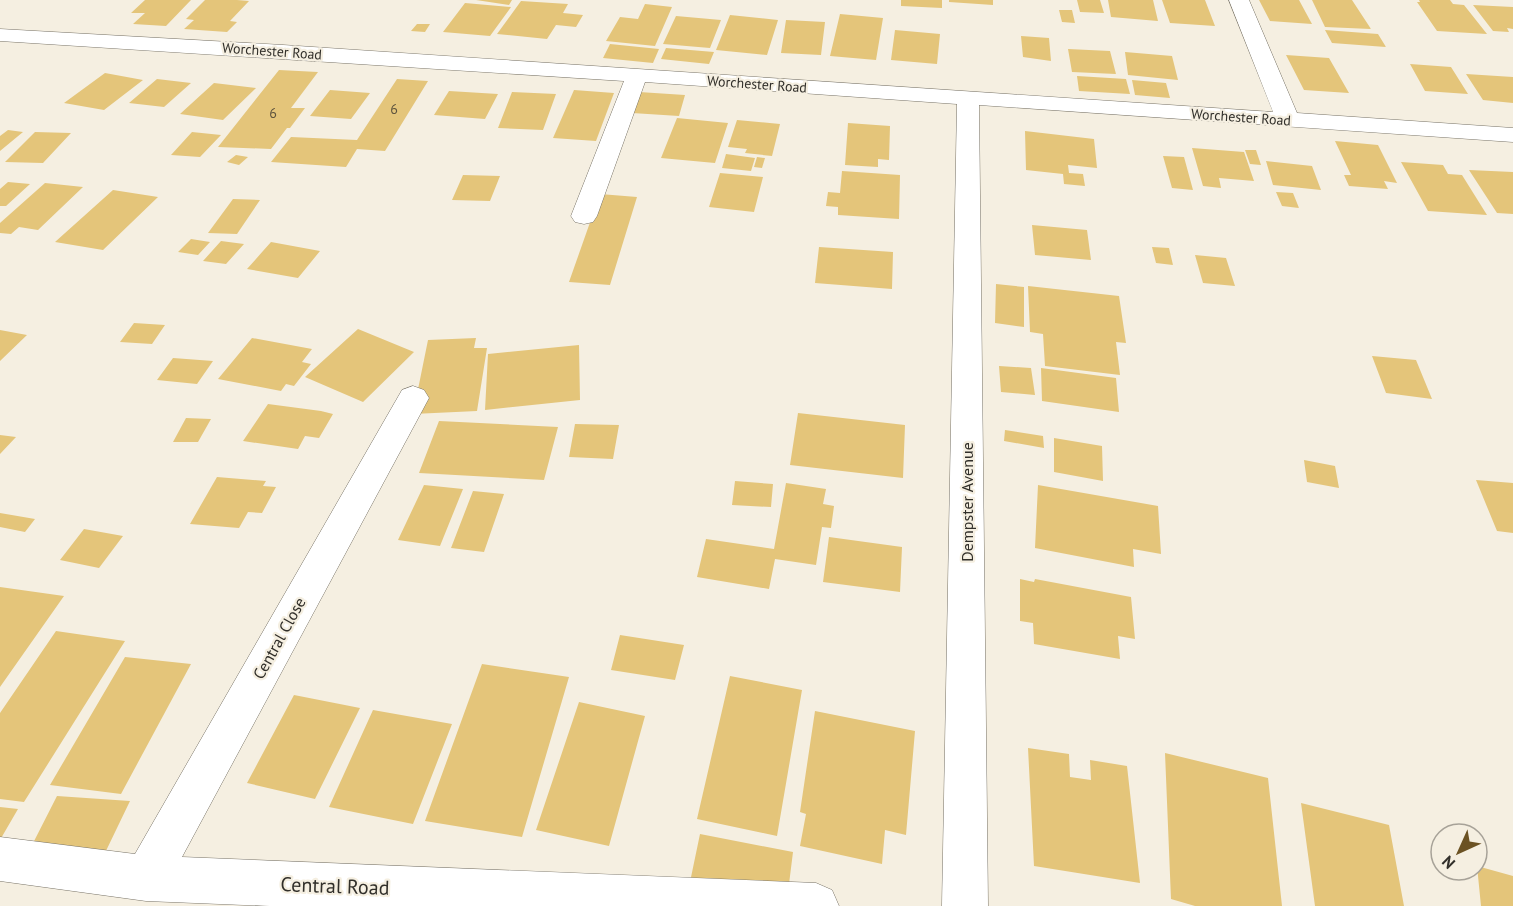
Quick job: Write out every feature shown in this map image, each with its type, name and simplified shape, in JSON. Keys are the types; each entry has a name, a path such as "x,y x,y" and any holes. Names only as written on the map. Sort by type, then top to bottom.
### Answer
{"street":[{"path":"1239,0 1288,120"},
{"name":"Worchester Road","path":"0,35 283,51 636,77 1513,135"},
{"path":"584,216 636,77"},
{"name":"Dempster Avenue","path":"965,906 968,98"},
{"name":"Central Close","path":"146,878 413,398"},
{"name":"Central Road","path":"0,859 146,878 816,906"}],"building":[{"path":"145,0 191,0 166,26 133,24 145,13 131,13"},
{"path":"205,0 249,1 230,21 237,22 227,32 184,29 194,20 186,19"},
{"path":"476,0 512,0 509,5"},
{"path":"901,0 942,0 942,8 901,6"},
{"path":"949,0 993,0 993,5 949,2"},
{"path":"1077,0 1100,0 1104,13 1080,12"},
{"path":"1108,0 1153,0 1158,21 1111,17"},
{"path":"1162,0 1205,0 1215,26 1170,23"},
{"path":"1259,0 1299,0 1312,24 1270,21"},
{"path":"1312,0 1352,0 1371,29 1325,27"},
{"path":"1419,0 1450,0 1453,4 1464,5 1487,34 1437,31 1417,2 1420,2"},
{"path":"521,1 568,4 563,13 583,15 576,27 556,25 547,39 497,34"},
{"path":"465,3 511,7 490,36 443,32"},
{"path":"645,4 672,7 655,46 606,41 620,17 638,19"},
{"path":"1473,5 1513,7 1513,29 1507,28 1509,32 1493,31"},
{"path":"1059,10 1072,10 1075,23 1062,22"},
{"path":"840,14 883,18 876,60 830,56"},
{"path":"730,15 778,20 767,55 716,50"},
{"path":"676,16 721,20 710,48 663,44"},
{"path":"786,20 825,22 821,55 781,53"},
{"path":"417,24 430,24 425,32 411,31"},
{"path":"895,30 940,34 937,64 891,60"},
{"path":"1325,30 1378,34 1386,47 1332,43"},
{"path":"1021,36 1049,38 1051,61 1023,57"},
{"path":"610,44 659,49 653,63 603,58"},
{"path":"666,48 714,52 709,64 661,59"},
{"path":"1068,49 1110,51 1116,74 1072,72"},
{"path":"1125,52 1172,56 1178,80 1128,75"},
{"path":"1286,55 1329,58 1349,93 1304,90"},
{"path":"1410,64 1451,67 1468,94 1425,91"},
{"path":"279,70 318,72 291,108 305,108 290,128 287,128 271,149 218,147"},
{"path":"105,73 143,80 104,110 64,103"},
{"path":"1466,74 1513,77 1513,103 1483,100"},
{"path":"1077,76 1126,79 1130,94 1079,91"},
{"path":"157,79 191,83 164,107 129,103"},
{"path":"397,79 428,81 385,151 357,149 346,167 271,162 291,137 357,140"},
{"path":"1132,80 1166,83 1170,98 1135,95"},
{"path":"214,83 256,88 223,120 180,114"},
{"path":"330,90 370,93 351,119 310,116"},
{"path":"574,90 614,93 596,141 553,138"},
{"path":"449,91 498,94 485,119 434,115"},
{"path":"512,92 556,94 543,130 498,128"},
{"path":"639,92 685,95 679,116 632,113"},
{"path":"677,118 728,123 715,163 661,158"},
{"path":"737,120 780,124 772,156 745,153 747,149 728,147"},
{"path":"848,123 890,126 889,160 878,159 878,167 845,165"},
{"path":"8,130 23,132 0,151 0,136"},
{"path":"1025,131 1094,139 1097,168 1068,165 1069,173 1083,174 1085,186 1064,184 1063,174 1026,170"},
{"path":"35,132 71,133 43,163 5,162"},
{"path":"192,132 221,135 200,157 171,155"},
{"path":"1335,141 1378,145 1397,183 1384,181 1388,189 1349,186 1344,175 1351,175"},
{"path":"1192,148 1244,152 1254,181 1219,178 1221,188 1203,186"},
{"path":"1245,150 1256,150 1261,165 1250,164"},
{"path":"726,154 755,158 751,171 722,168"},
{"path":"236,155 248,157 239,165 227,162"},
{"path":"1163,156 1184,157 1193,190 1172,188"},
{"path":"757,157 765,158 762,168 754,167"},
{"path":"1266,161 1312,166 1321,190 1273,185"},
{"path":"1401,162 1443,165 1448,174 1462,175 1487,215 1428,211"},
{"path":"1469,170 1513,172 1513,214 1497,213"},
{"path":"842,171 900,175 899,219 838,215 838,207 826,206 828,192 840,193"},
{"path":"720,173 763,177 754,212 709,207"},
{"path":"463,175 500,176 490,201 452,200"},
{"path":"8,182 30,184 6,206 0,206 0,189"},
{"path":"45,183 83,187 38,230 19,227 11,234 0,233 0,223"},
{"path":"113,190 158,197 103,250 55,242"},
{"path":"1276,192 1293,193 1299,208 1282,206"},
{"path":"600,194 637,197 610,285 569,282"},
{"path":"233,199 260,200 237,234 208,233"},
{"path":"1032,225 1087,230 1091,260 1035,255"},
{"path":"191,239 210,242 198,255 178,252"},
{"path":"221,241 244,244 226,264 203,261"},
{"path":"271,242 320,251 298,278 247,269"},
{"path":"819,247 893,252 892,289 815,283"},
{"path":"1152,247 1169,248 1173,265 1156,263"},
{"path":"1195,255 1226,258 1235,286 1203,283"},
{"path":"996,284 1024,287 1024,327 995,323"},
{"path":"1028,286 1119,296 1126,343 1116,342 1120,375 1045,366 1043,334 1030,332"},
{"path":"134,323 165,325 152,344 120,342"},
{"path":"358,329 414,352 363,402 305,377"},
{"path":"0,330 27,335 0,361"},
{"path":"252,338 312,349 302,362 311,364 294,386 286,384 281,391 218,379"},
{"path":"476,338 474,348 487,348 477,411 413,414 428,340"},
{"path":"579,345 580,400 485,410 488,354"},
{"path":"1372,356 1416,360 1432,399 1386,393"},
{"path":"173,358 213,361 197,384 157,380"},
{"path":"999,366 1031,368 1035,395 1001,392"},
{"path":"1041,368 1116,378 1119,412 1042,401"},
{"path":"268,404 333,414 319,438 305,436 298,449 243,441"},
{"path":"798,413 905,425 903,478 790,465"},
{"path":"186,418 211,419 198,442 173,442"},
{"path":"439,421 558,427 544,480 419,473"},
{"path":"575,424 619,425 613,459 569,457"},
{"path":"1005,430 1043,436 1044,448 1004,441"},
{"path":"0,435 16,437 0,454"},
{"path":"1054,438 1102,446 1103,481 1054,472"},
{"path":"1304,460 1335,466 1339,488 1307,482"},
{"path":"217,477 266,481 263,486 276,487 262,513 248,512 239,528 190,524"},
{"path":"1476,480 1513,483 1513,533 1497,531"},
{"path":"735,481 773,484 771,507 732,505"},
{"path":"786,483 826,489 823,504 834,506 831,528 822,527 816,565 775,559 769,589 697,577 706,539 774,549"},
{"path":"424,485 463,489 440,546 398,540"},
{"path":"1038,485 1158,506 1161,554 1133,549 1134,567 1035,548"},
{"path":"473,491 504,494 484,552 451,548"},
{"path":"0,513 35,519 25,532 0,527"},
{"path":"84,529 123,536 99,568 60,560"},
{"path":"829,537 902,547 900,592 823,582"},
{"path":"1020,579 1034,582 1035,579 1131,597 1135,639 1118,636 1120,659 1034,644 1033,623 1020,621"},
{"path":"0,587 64,596 0,687"},
{"path":"56,631 125,641 24,802 0,799 0,713"},
{"path":"620,635 684,645 675,680 611,670"},
{"path":"125,657 191,664 121,794 50,785"},
{"path":"482,664 569,677 522,837 425,821"},
{"path":"730,676 802,690 777,836 697,819"},
{"path":"294,695 360,708 315,799 247,783"},
{"path":"579,702 645,716 609,846 536,830"},
{"path":"373,710 452,724 413,824 329,807"},
{"path":"815,711 915,731 906,835 885,830 882,864 800,846 806,814 800,812"},
{"path":"1028,748 1069,754 1070,777 1091,780 1090,760 1127,766 1140,883 1034,866"},
{"path":"1165,753 1268,778 1282,906 1195,906 1171,899"},
{"path":"57,796 130,801 104,855 29,851"},
{"path":"1301,803 1389,825 1404,906 1315,906"},
{"path":"0,807 18,809 0,840"},
{"path":"700,834 793,852 787,900 690,882"},
{"path":"1489,869 1513,876 1513,906 1481,906 1479,882 1489,882"}]}
